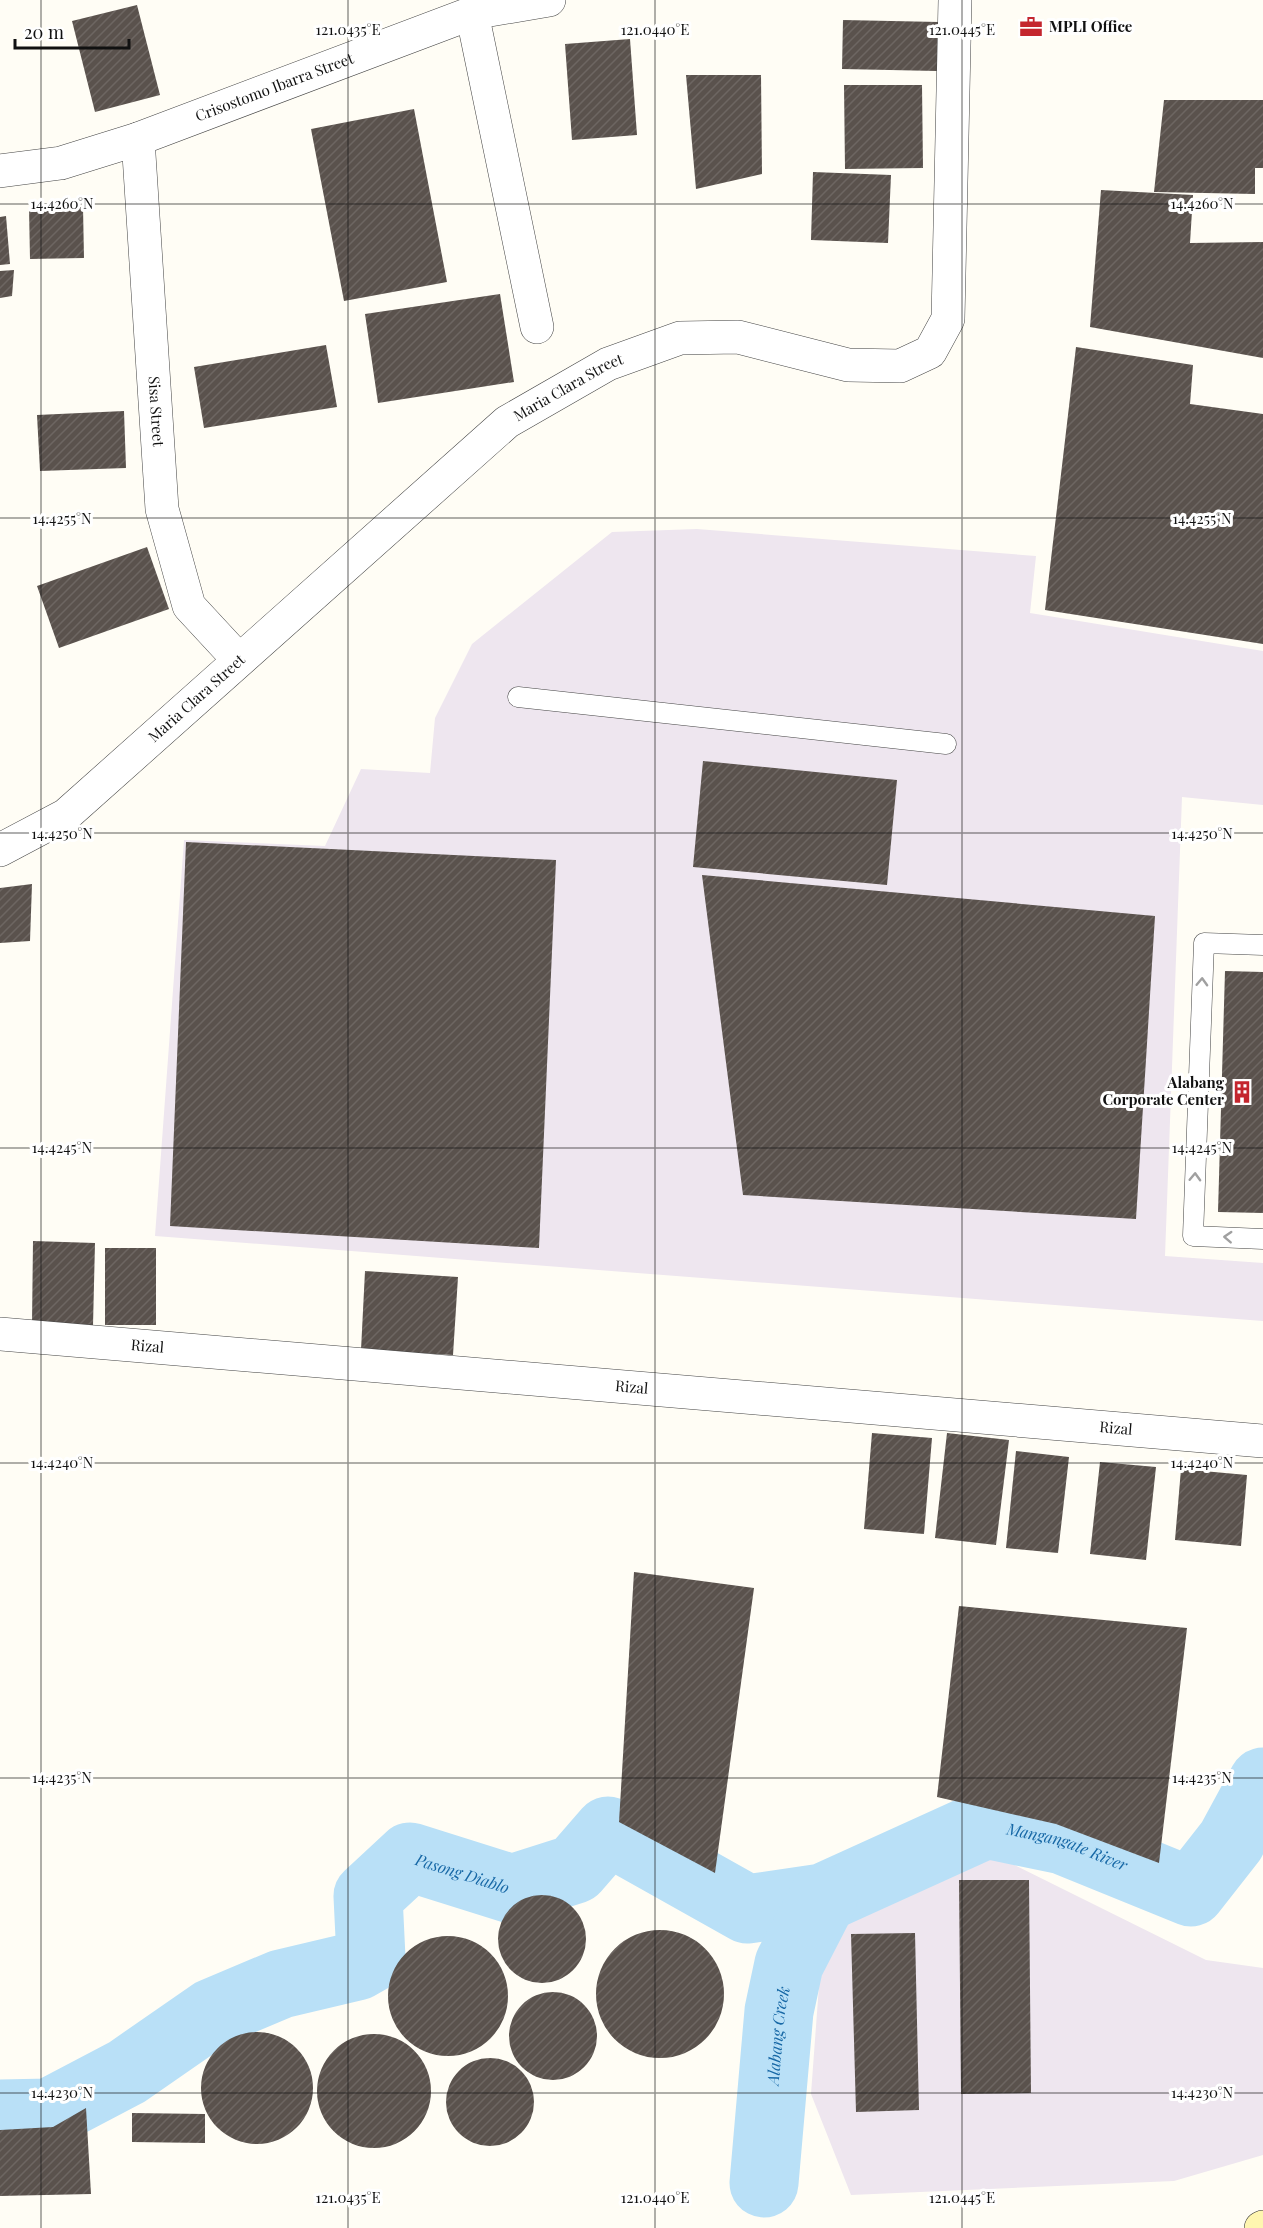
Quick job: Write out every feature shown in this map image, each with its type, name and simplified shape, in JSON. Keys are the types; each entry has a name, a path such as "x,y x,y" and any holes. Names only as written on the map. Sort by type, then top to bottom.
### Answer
{"street":[{"name":"Crisostomo Ibarra Street","path":"0,171 61,163 138,139 472,14 549,0"},
{"name":"Maria Clara Street","path":"0,850 66,815 507,422 608,364 680,338 738,337 848,365 900,366 930,352 948,319 955,0"},
{"path":"472,14 537,327"},
{"name":"Sisa Street","path":"138,139 162,509 189,606 239,660"},
{"name":"Rizal","path":"0,1334 1263,1441"}],"lane":[{"path":"518,697 946,744"},
{"path":"1263,945 1204,943 1193,1236 1263,1239"}],"shaded area":[{"path":"697,529 1036,556 1030,613 1263,651 1263,805 1182,797 1165,1256 1263,1263 1263,1321 155,1236 184,840 325,846 361,769 430,773 435,718 472,644 612,532"},
{"path":"982,1849 1206,1960 1263,1968 1263,2155 1174,2181 851,2195 811,2094 820,1972 840,1918"}],"building":[{"path":"137,5 160,95 95,112 72,21"},
{"path":"843,20 939,22 937,71 842,69"},
{"path":"630,39 637,135 572,140 565,44"},
{"path":"686,75 761,75 762,174 696,189"},
{"path":"844,85 922,85 923,168 845,169"},
{"path":"1164,100 1263,100 1263,168 1255,168 1255,194 1154,192"},
{"path":"414,109 447,282 344,301 311,129"},
{"path":"813,172 891,175 888,243 811,240"},
{"path":"1101,190 1193,195 1190,243 1263,242 1263,358 1090,327"},
{"path":"83,207 84,258 30,259 29,208"},
{"path":"6,216 10,264 0,265 0,217"},
{"path":"14,270 12,296 0,298 0,271"},
{"path":"500,294 514,382 378,403 365,314"},
{"path":"326,345 337,407 204,428 194,367"},
{"path":"1076,347 1193,365 1190,404 1263,414 1263,644 1045,610"},
{"path":"124,411 126,468 40,471 37,415"},
{"path":"147,547 169,609 59,648 37,586"},
{"path":"703,761 897,780 887,885 693,867"},
{"path":"186,842 556,860 539,1248 170,1226"},
{"path":"702,875 1155,916 1136,1219 743,1195"},
{"path":"32,884 30,941 0,943 0,888"},
{"name":"Alabang Corporate Center","path":"1225,971 1263,972 1263,1213 1218,1212"},
{"path":"33,1241 95,1243 93,1326 32,1324"},
{"path":"105,1248 156,1248 156,1325 105,1325"},
{"path":"365,1271 458,1277 453,1355 361,1350"},
{"path":"872,1433 932,1438 924,1534 864,1529"},
{"path":"947,1433 1009,1440 996,1545 935,1538"},
{"path":"1016,1451 1069,1457 1058,1553 1006,1548"},
{"path":"1100,1462 1156,1467 1146,1560 1090,1554"},
{"path":"1181,1469 1247,1475 1241,1546 1175,1540"},
{"path":"634,1572 754,1588 715,1873 619,1822"},
{"path":"959,1606 1187,1628 1159,1863 1056,1824 937,1797"},
{"path":"959,1880 1029,1880 1031,2093 961,2094"},
{"path":"542,1895 567,1902 579,1914 586,1939 579,1964 567,1976 542,1983 517,1976 505,1964 498,1939 505,1914 517,1902"},
{"path":"660,1930 684,1935 705,1949 719,1970 724,1994 719,2018 705,2039 684,2053 660,2058 636,2053 615,2039 601,2018 596,1994 601,1970 615,1949 636,1935"},
{"path":"915,1933 919,2110 856,2112 851,1934"},
{"path":"448,1936 471,1941 490,1954 503,1973 508,1996 503,2019 490,2038 471,2051 448,2056 425,2051 406,2038 393,2019 388,1996 393,1973 406,1954 425,1941"},
{"path":"553,1992 578,1999 590,2011 597,2036 590,2061 578,2073 553,2080 528,2073 516,2061 509,2036 516,2011 528,1999"},
{"path":"257,2032 279,2036 297,2048 309,2066 313,2088 309,2110 297,2128 279,2140 257,2144 235,2140 217,2128 205,2110 201,2088 205,2066 217,2048 235,2036"},
{"path":"374,2034 396,2038 414,2051 427,2069 431,2091 427,2113 414,2131 396,2144 374,2148 352,2144 334,2131 321,2113 317,2091 321,2069 334,2051 352,2038"},
{"path":"490,2058 515,2065 527,2077 534,2102 527,2127 515,2139 490,2146 465,2139 453,2127 446,2102 453,2077 465,2065"},
{"path":"86,2108 91,2194 0,2196 0,2130 53,2127"},
{"path":"132,2113 205,2114 205,2143 132,2142"}],"waterway":[{"name":"Pasong Diablo","path":"0,2114 49,2113 127,2072 212,2013 281,1984 357,1966 371,1958 368,1896 410,1857 512,1889 575,1869 608,1831 747,1909 823,1898 986,1824 1063,1840 1191,1892 1231,1841 1263,1782"},
{"name":"Alabang Creek","path":"764,2183 779,2011 789,1964 823,1898"}],"place":[{"name":"MPLI Office","path":"1031,27"},
{"name":"Alabang Corporate Center","path":"1242,1092"}],"water label":[{"name":"Mangangate River","path":"1067,1848"}]}
